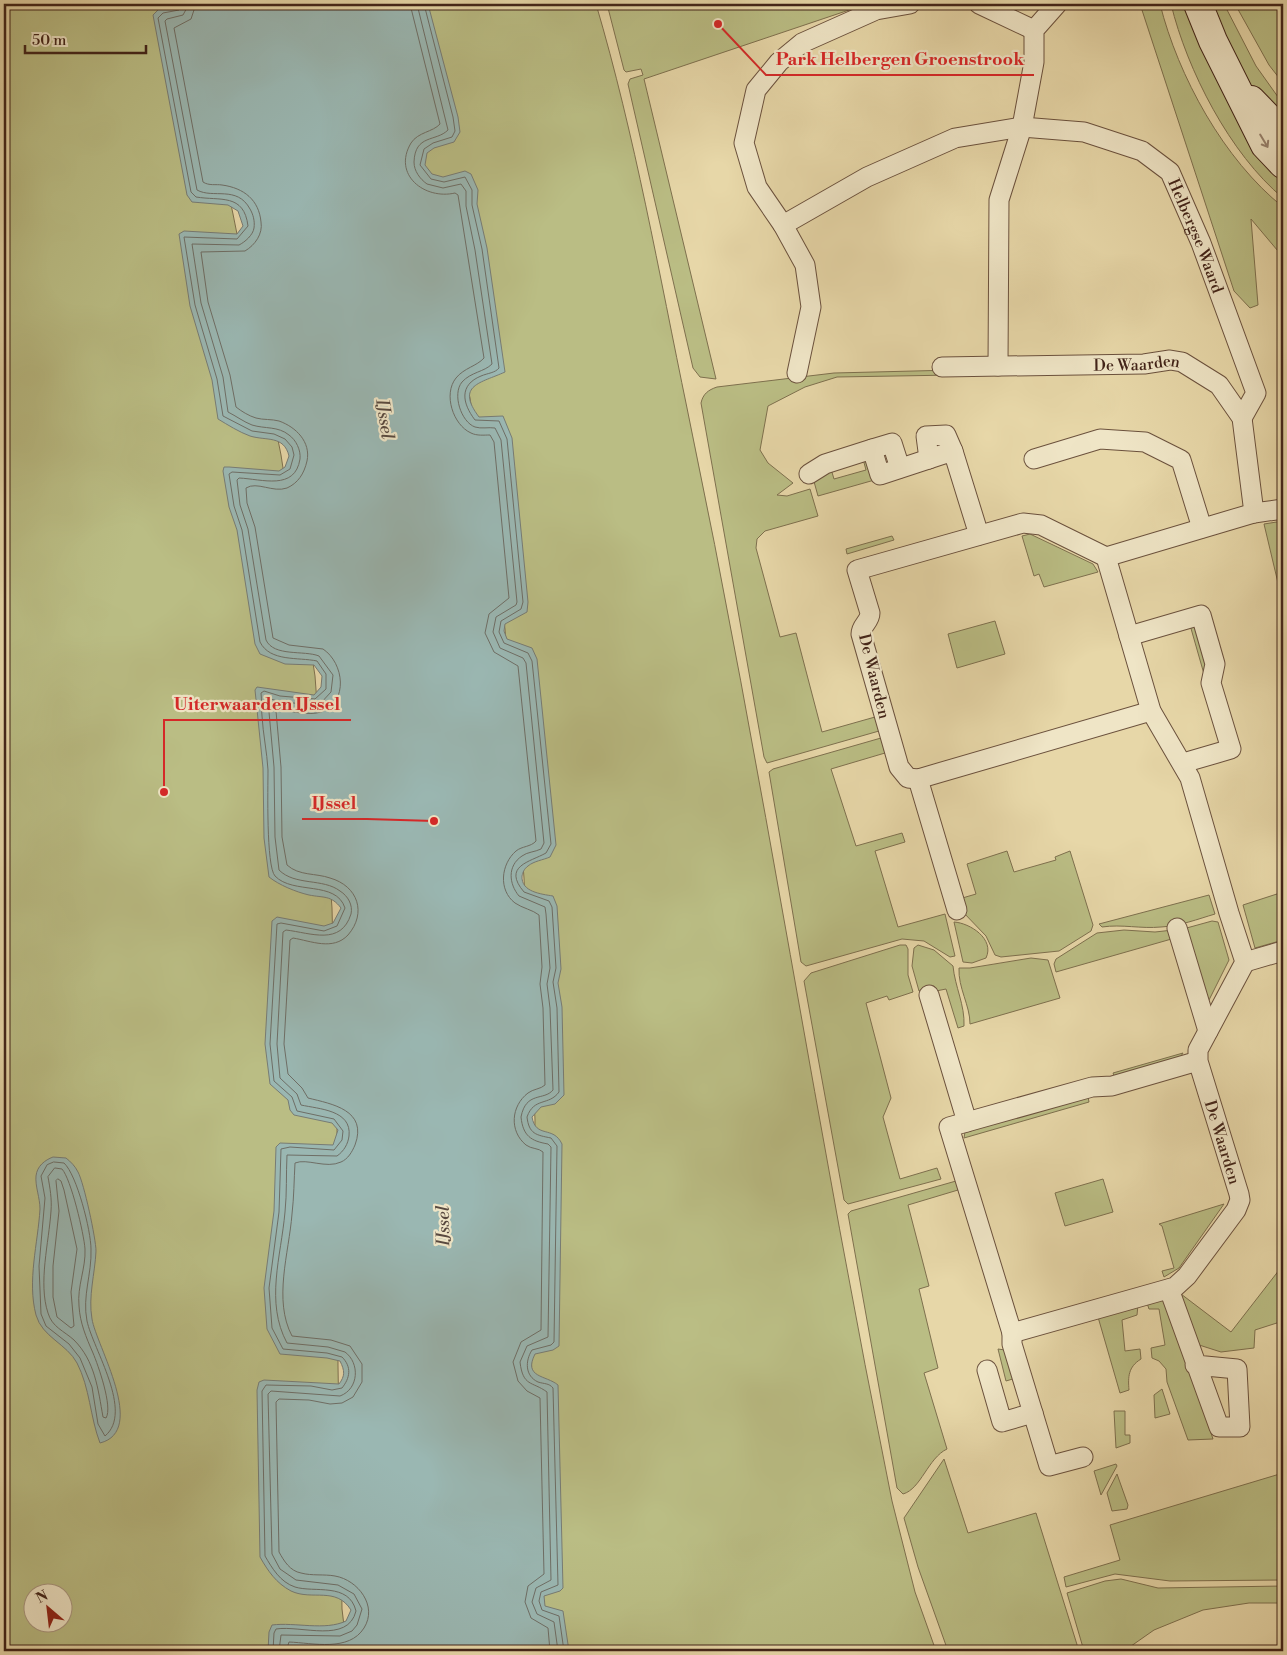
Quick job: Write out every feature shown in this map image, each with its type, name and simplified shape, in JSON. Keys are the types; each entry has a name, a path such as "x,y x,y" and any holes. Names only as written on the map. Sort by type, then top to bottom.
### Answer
{"street":[{"path":"798,373 811,308 804,265 783,225 757,187 744,143 756,90 779,62 802,43 876,10 910,4"},
{"path":"980,4 1034,30"},
{"path":"998,366 999,200 1022,126 1034,62 1034,30 1056,4"},
{"path":"1198,4 1212,41 1265,145 1283,164"},
{"path":"1235,83 1283,133"},
{"name":"Helbergse Waard","path":"783,225 867,177 956,138 1022,126 1084,132 1142,151 1170,172 1201,244 1256,393 1242,418"},
{"name":"De Waarden","path":"942,367 1144,364 1170,360 1182,362 1219,385 1242,418 1254,513"},
{"path":"1034,459 1100,439 1145,442 1181,460 1202,528"},
{"path":"809,474 825,464 872,449 880,475 953,451 979,535"},
{"path":"1245,962 1190,778 1151,711 1106,557 1254,513 1283,509"},
{"name":"De Waarden","path":"918,779 908,778 899,767 861,634 861,629 870,618 870,613 857,570 1030,522 1041,525 1106,557"},
{"path":"1129,636 1201,615 1215,664 1211,683 1231,749 1183,763"},
{"path":"956,910 918,779 1151,711"},
{"path":"1177,928 1208,1031"},
{"path":"1083,1457 1049,1466 1012,1344 1012,1333 950,1128 1092,1087 1112,1086 1198,1061 1198,1050 1245,962 1283,951"},
{"path":"929,995 967,1122"},
{"name":"De Waarden","path":"1012,1333 1169,1289 1179,1284 1236,1210 1240,1200 1198,1061"},
{"path":"1169,1289 1195,1365"},
{"path":"987,1370 1002,1422 1033,1413"}],"green space":[{"path":"4,4 188,4 233,214 281,455 315,676 332,908 337,1127 342,1609 347,1651 4,1651"},
{"path":"389,4 596,4 635,154 715,544 839,1228 892,1501 915,1592 936,1651 546,1651 531,1361 535,1120 524,878 505,629 470,398"},
{"path":"607,4 867,4 644,79 716,379 700,377 693,368 628,84 630,79 643,75 641,69 626,72 624,70"},
{"path":"1140,4 1160,4 1179,59 1206,115 1241,166 1283,207 1283,257 1251,219 1258,305 1250,308 1234,291"},
{"path":"1171,4 1184,4 1192,24 1283,172 1283,198 1264,180 1228,135 1199,83 1178,29"},
{"path":"1207,4 1224,4 1256,66 1283,104 1283,130 1252,90"},
{"path":"1235,4 1283,4 1283,83 1269,65"},
{"path":"954,370 954,375 837,377 805,387 768,406 760,450 768,463 793,483 777,495 787,496 810,489 818,516 765,531 757,539 756,548 780,637 796,633 822,732 875,717 879,731 767,763 764,757 701,403 703,397 717,387 834,373"},
{"path":"863,459 866,459 878,479 818,496 813,478 831,469 834,479 866,470"},
{"path":"1283,521 1283,604 1264,524"},
{"path":"1030,534 1093,564 1098,572 1044,587 1039,574 1034,576 1022,536"},
{"path":"892,536 894,540 847,554 846,549"},
{"path":"995,621 1005,654 957,668 948,634"},
{"path":"1190,625 1196,625 1209,661 1204,674"},
{"path":"881,738 885,753 831,769 856,846 902,833 905,842 875,851 898,927 945,914 955,956 950,957 924,941 902,939 806,966 801,962 769,772 773,769"},
{"path":"1007,851 1014,872 1056,860 1055,857 1070,851 1093,925 1091,931 1059,951 1001,957 995,955 986,936 962,911 959,899 976,894 967,864"},
{"path":"1283,892 1283,940 1255,948 1243,905"},
{"path":"1209,895 1215,914 1189,922 1154,927 1102,927 1099,924"},
{"path":"1212,921 1218,922 1229,960 1207,1004 1183,929"},
{"path":"954,922 967,925 979,933 987,944 986,958 972,963 963,962"},
{"path":"1124,930 1155,932 1173,930 1175,938 1056,972 1054,964 1056,959 1097,933"},
{"path":"900,945 906,945 908,949 908,975 913,992 889,1000 887,996 866,1003 891,1098 883,1117 900,1179 937,1168 941,1179 848,1204 844,1200 804,981 811,973"},
{"path":"918,945 934,950 953,966 963,1011 964,1026 958,1028 946,989 936,991 934,986 919,991 912,966 914,948"},
{"path":"1031,958 1048,960 1060,998 970,1024 960,983 959,968 970,968"},
{"path":"1183,1053 1179,1059 1115,1078 1113,1073"},
{"path":"1088,1097 1089,1102 964,1138 965,1132"},
{"path":"1103,1179 1113,1212 1065,1226 1055,1193"},
{"path":"956,1181 958,1190 908,1205 929,1286 919,1289 938,1368 924,1373 947,1449 940,1453 915,1486 903,1494 897,1488 848,1214 851,1211"},
{"path":"1224,1204 1179,1268 1164,1277 1162,1271 1174,1268 1162,1226 1159,1224"},
{"path":"1283,1265 1283,1321 1255,1330 1254,1348 1221,1352 1196,1344 1181,1294 1231,1332"},
{"path":"1166,1298 1213,1439 1188,1440 1167,1382 1166,1369 1159,1361 1152,1358 1151,1348 1165,1345 1159,1309 1149,1309 1147,1303"},
{"path":"1138,1305 1137,1315 1122,1320 1125,1351 1140,1349 1141,1359 1131,1369 1129,1390 1120,1393 1098,1317"},
{"path":"998,1349 1005,1350 1016,1378 1006,1381"},
{"path":"1162,1389 1170,1414 1155,1418 1154,1395"},
{"path":"1114,1411 1125,1411 1125,1435 1130,1435 1130,1443 1116,1448"},
{"path":"944,1459 968,1533 1036,1513 1079,1651 948,1651 918,1567 904,1518"},
{"path":"1116,1464 1117,1466 1101,1495 1094,1471"},
{"path":"1283,1473 1283,1580 1170,1581 1115,1574 1066,1587 1064,1577 1120,1560 1110,1525"},
{"path":"1117,1474 1128,1505 1127,1509 1112,1511 1107,1493"},
{"path":"1121,1579 1158,1588 1283,1586 1283,1603 1249,1603 1203,1610 1154,1630 1124,1651 1084,1651 1067,1593 1105,1581"}],"water":[{"path":"182,4 428,4 458,117 460,132 454,142 434,148 427,153 425,165 432,174 443,177 465,171 471,174 478,190 477,204 487,248 505,372 474,387 470,392 470,398 472,406 479,417 503,416 512,438 528,602 527,612 505,624 504,631 507,639 532,648 537,659 556,845 550,857 530,864 522,876 528,889 553,896 557,906 561,969 558,983 562,1007 564,1095 555,1104 541,1107 532,1117 537,1128 554,1135 562,1144 559,1346 553,1350 535,1354 532,1368 538,1375 558,1385 563,1588 560,1591 544,1596 545,1606 563,1611 569,1651 268,1651 269,1632 272,1625 319,1626 338,1624 346,1621 351,1610 338,1598 299,1594 291,1591 273,1576 260,1557 257,1390 259,1382 264,1380 339,1384 343,1376 340,1361 280,1354 267,1329 264,1288 274,1211 276,1147 280,1143 333,1145 338,1130 332,1123 294,1115 290,1110 288,1100 270,1084 265,1044 272,921 277,917 324,926 333,923 341,908 330,899 299,892 269,877 264,838 263,768 255,690 257,687 314,695 321,687 322,676 314,665 285,664 260,654 255,644 237,530 229,507 223,471 224,467 229,467 279,471 285,467 289,456 287,449 279,442 250,436 218,419 212,380 190,306 179,234 184,231 237,234 243,226 238,211 228,205 192,202 187,195 153,15 160,8"},
{"path":"53,1157 66,1158 78,1172 94,1235 96,1251 91,1293 92,1319 116,1386 120,1405 120,1422 114,1435 100,1443 85,1382 77,1363 73,1356 49,1335 39,1323 36,1315 33,1275 40,1209 36,1176 42,1164"}],"place":[{"name":"Park Helbergen Groenstrook","path":"718,24"},
{"name":"Uiterwaarden IJssel","path":"164,792"},
{"name":"IJssel","path":"434,821"}]}
